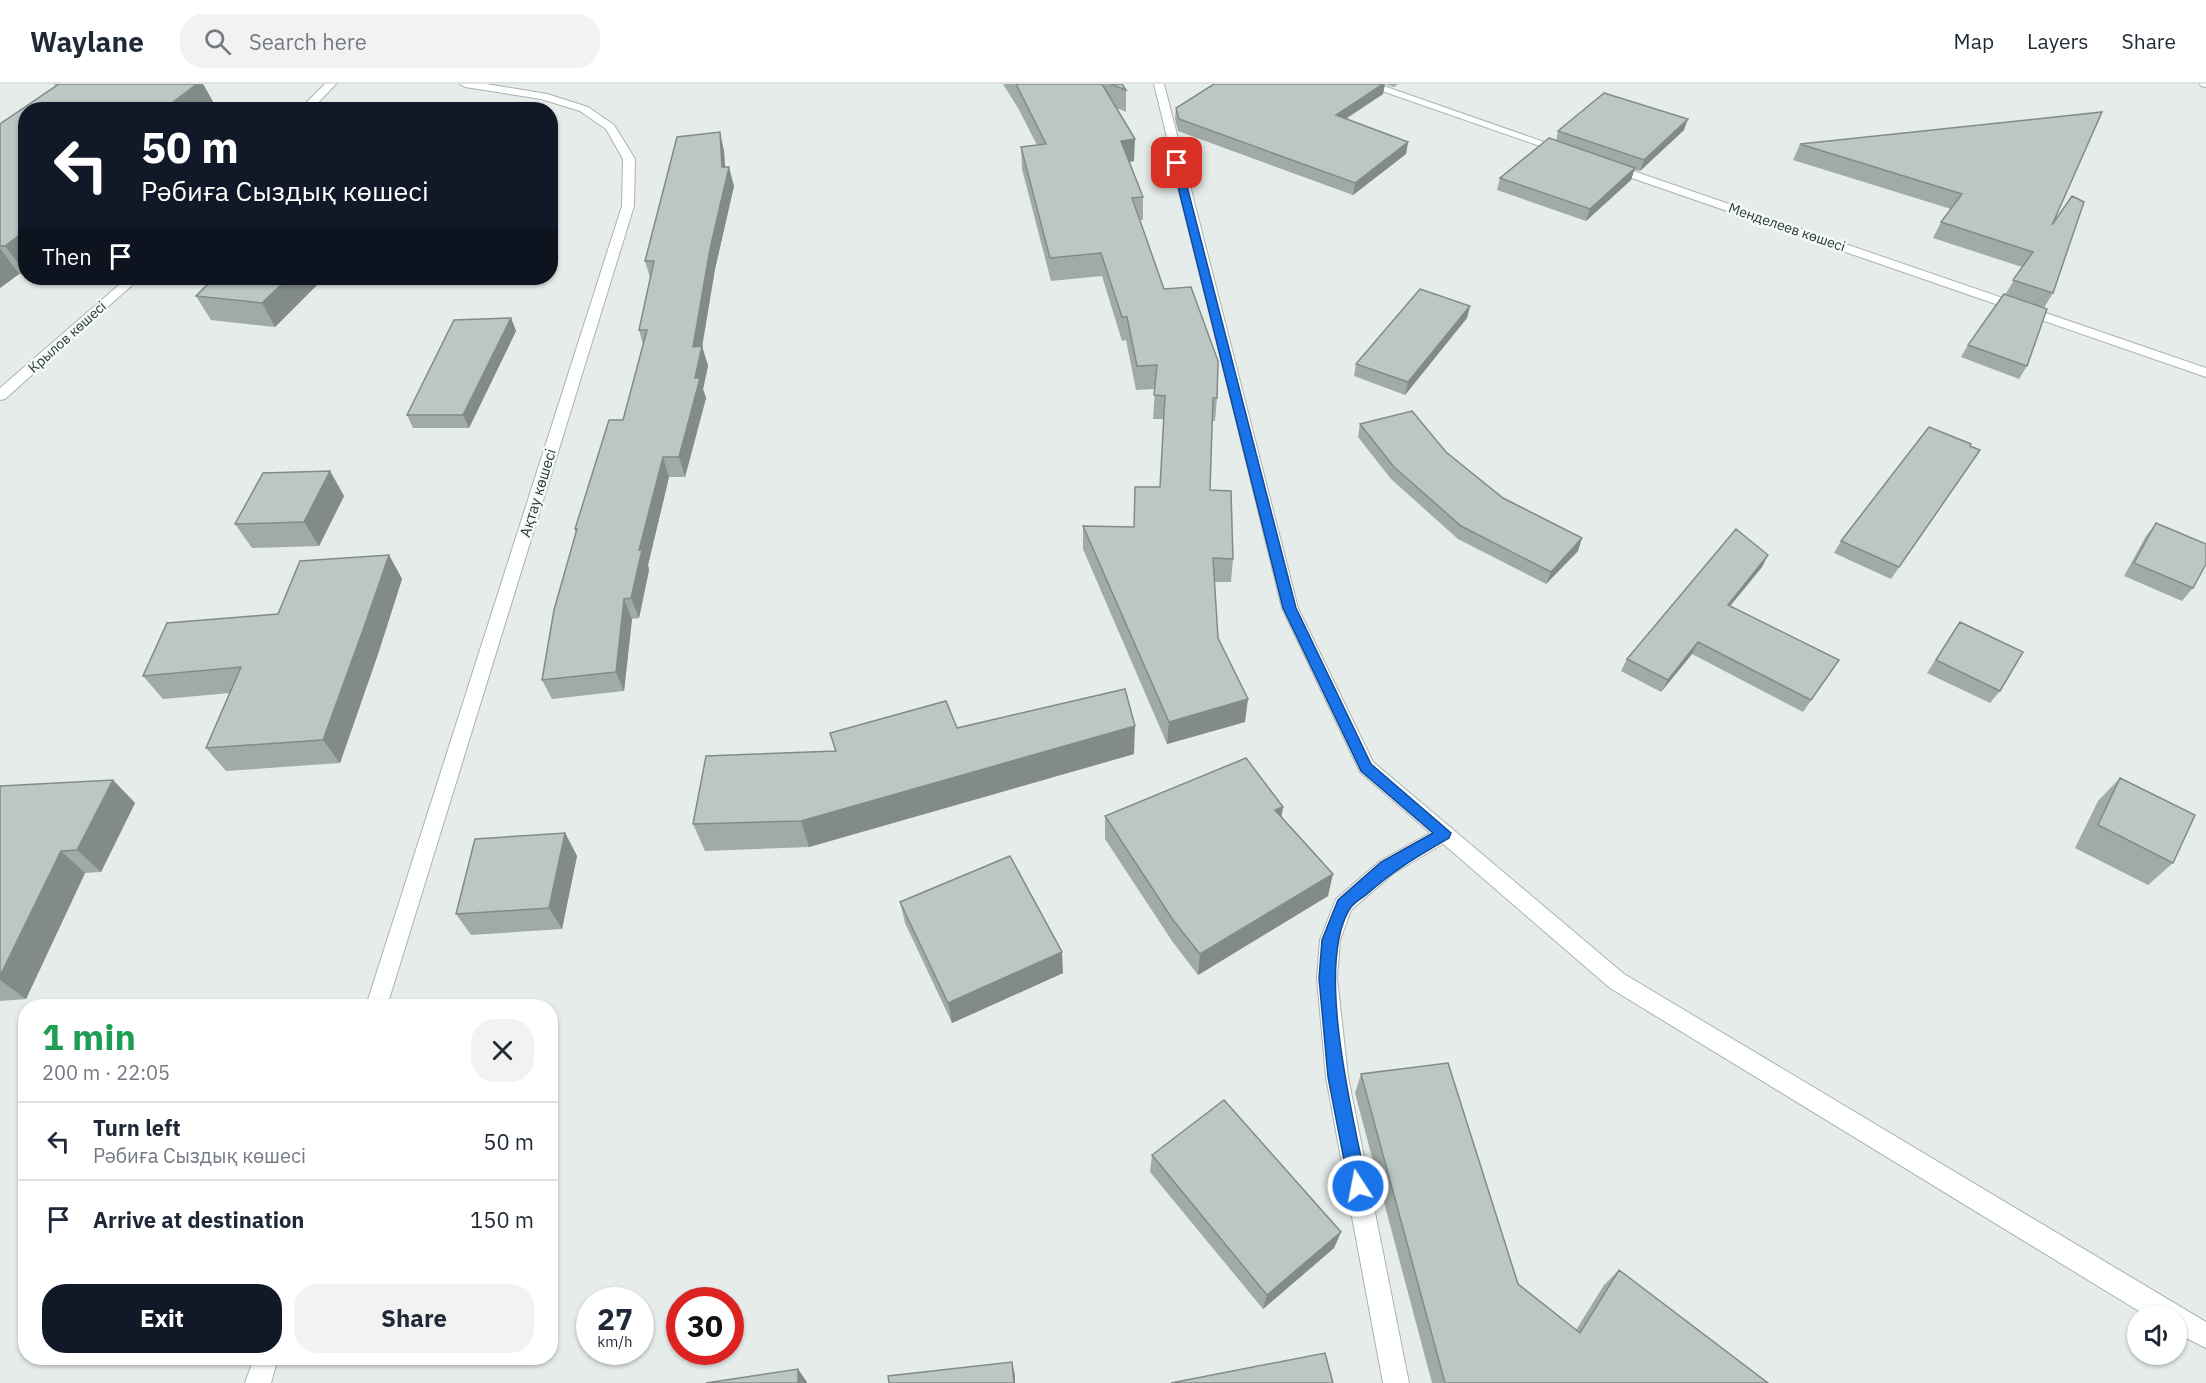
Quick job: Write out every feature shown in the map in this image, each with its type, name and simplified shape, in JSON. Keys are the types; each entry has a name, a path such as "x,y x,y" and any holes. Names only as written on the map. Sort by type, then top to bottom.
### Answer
{"street":[{"path":"312,102 331,84"},
{"name":"Ақтау көшесі","path":"378,999 628,206 629,159 610,128 584,109 543,96 465,84"},
{"path":"1159,84 1290,608 1366,767 1617,981 2153,1305"},
{"name":"Менделеев көшесі","path":"1367,84 2206,373"},
{"name":"Крылов көшесі","path":"0,396 126,285"},
{"path":"1396,1383 1337,1077 1327,978 1330,940 1343,905 1386,867 1444,833"},
{"path":"2187,1325 2206,1336"},
{"path":"258,1383 264,1365"}],"building":[{"path":"59,84 197,84 173,102 32,102"},
{"path":"1016,84 1102,84 1135,139 1121,141 1143,197 1132,198 1164,289 1191,287 1218,361 1217,398 1213,398 1210,490 1231,491 1233,559 1213,558 1218,638 1248,699 1169,722 1083,526 1134,527 1135,487 1160,487 1165,396 1154,395 1157,365 1137,366 1127,317 1122,317 1101,253 1050,258 1021,147 1046,144"},
{"path":"1110,84 1122,84 1126,90"},
{"path":"1214,84 1383,84 1336,115 1408,142 1355,183 1179,119 1176,108"},
{"path":"1604,93 1688,119 1644,160 1558,131"},
{"path":"18,112 18,236 5,246 0,246 0,124"},
{"path":"2102,112 2052,225 2072,196 2084,202 2053,293 2013,280 2033,252 1941,222 1962,194 1800,144"},
{"path":"720,132 722,167 729,167 710,249 693,347 702,346 695,378 700,378 679,457 663,457 639,550 642,550 631,598 624,599 616,672 542,680 554,610 577,529 575,529 609,420 623,420 647,330 639,330 654,261 645,261 677,137"},
{"path":"1549,138 1635,168 1590,209 1500,178"},
{"path":"207,285 281,285 262,303 196,296"},
{"path":"1420,289 1470,306 1408,382 1356,364"},
{"path":"2004,294 2047,309 2027,366 1968,345"},
{"path":"511,318 463,415 407,415 454,320"},
{"path":"1412,411 1446,452 1503,498 1582,538 1551,572 1461,526 1394,467 1360,424"},
{"path":"1929,427 1980,450 1899,567 1841,541"},
{"path":"330,471 304,522 235,524 263,473"},
{"path":"2156,523 2206,544 2206,564 2193,588 2134,563"},
{"path":"1736,529 1768,555 1728,605 1839,660 1811,700 1698,642 1668,680 1627,659"},
{"path":"389,555 323,740 206,748 241,667 143,676 167,623 278,614 300,561"},
{"path":"1960,622 2023,652 2000,691 1936,660"},
{"path":"1125,689 1135,726 801,821 693,824 706,756 836,751 830,733 946,701 957,728"},
{"path":"1246,758 1283,807 1275,810 1333,874 1200,954 1173,920 1105,816"},
{"path":"2120,778 2195,815 2173,863 2098,825"},
{"path":"113,780 77,850 61,851 0,976 0,786"},
{"path":"565,833 549,908 456,914 475,839"},
{"path":"1010,856 1062,952 948,1003 900,902"},
{"path":"1448,1063 1518,1284 1580,1333 1619,1270 1768,1383 1445,1383 1361,1074"},
{"path":"1224,1100 1341,1232 1267,1295 1152,1155"},
{"path":"1325,1353 1333,1383 1171,1383"},
{"path":"1012,1362 1014,1383 889,1383 888,1376"},
{"path":"798,1369 798,1383 706,1383"}],"route":[{"path":"1177,163 1290,608 1366,767 1444,833 1386,867 1343,905 1330,940 1327,978 1337,1077 1358,1186"}]}
